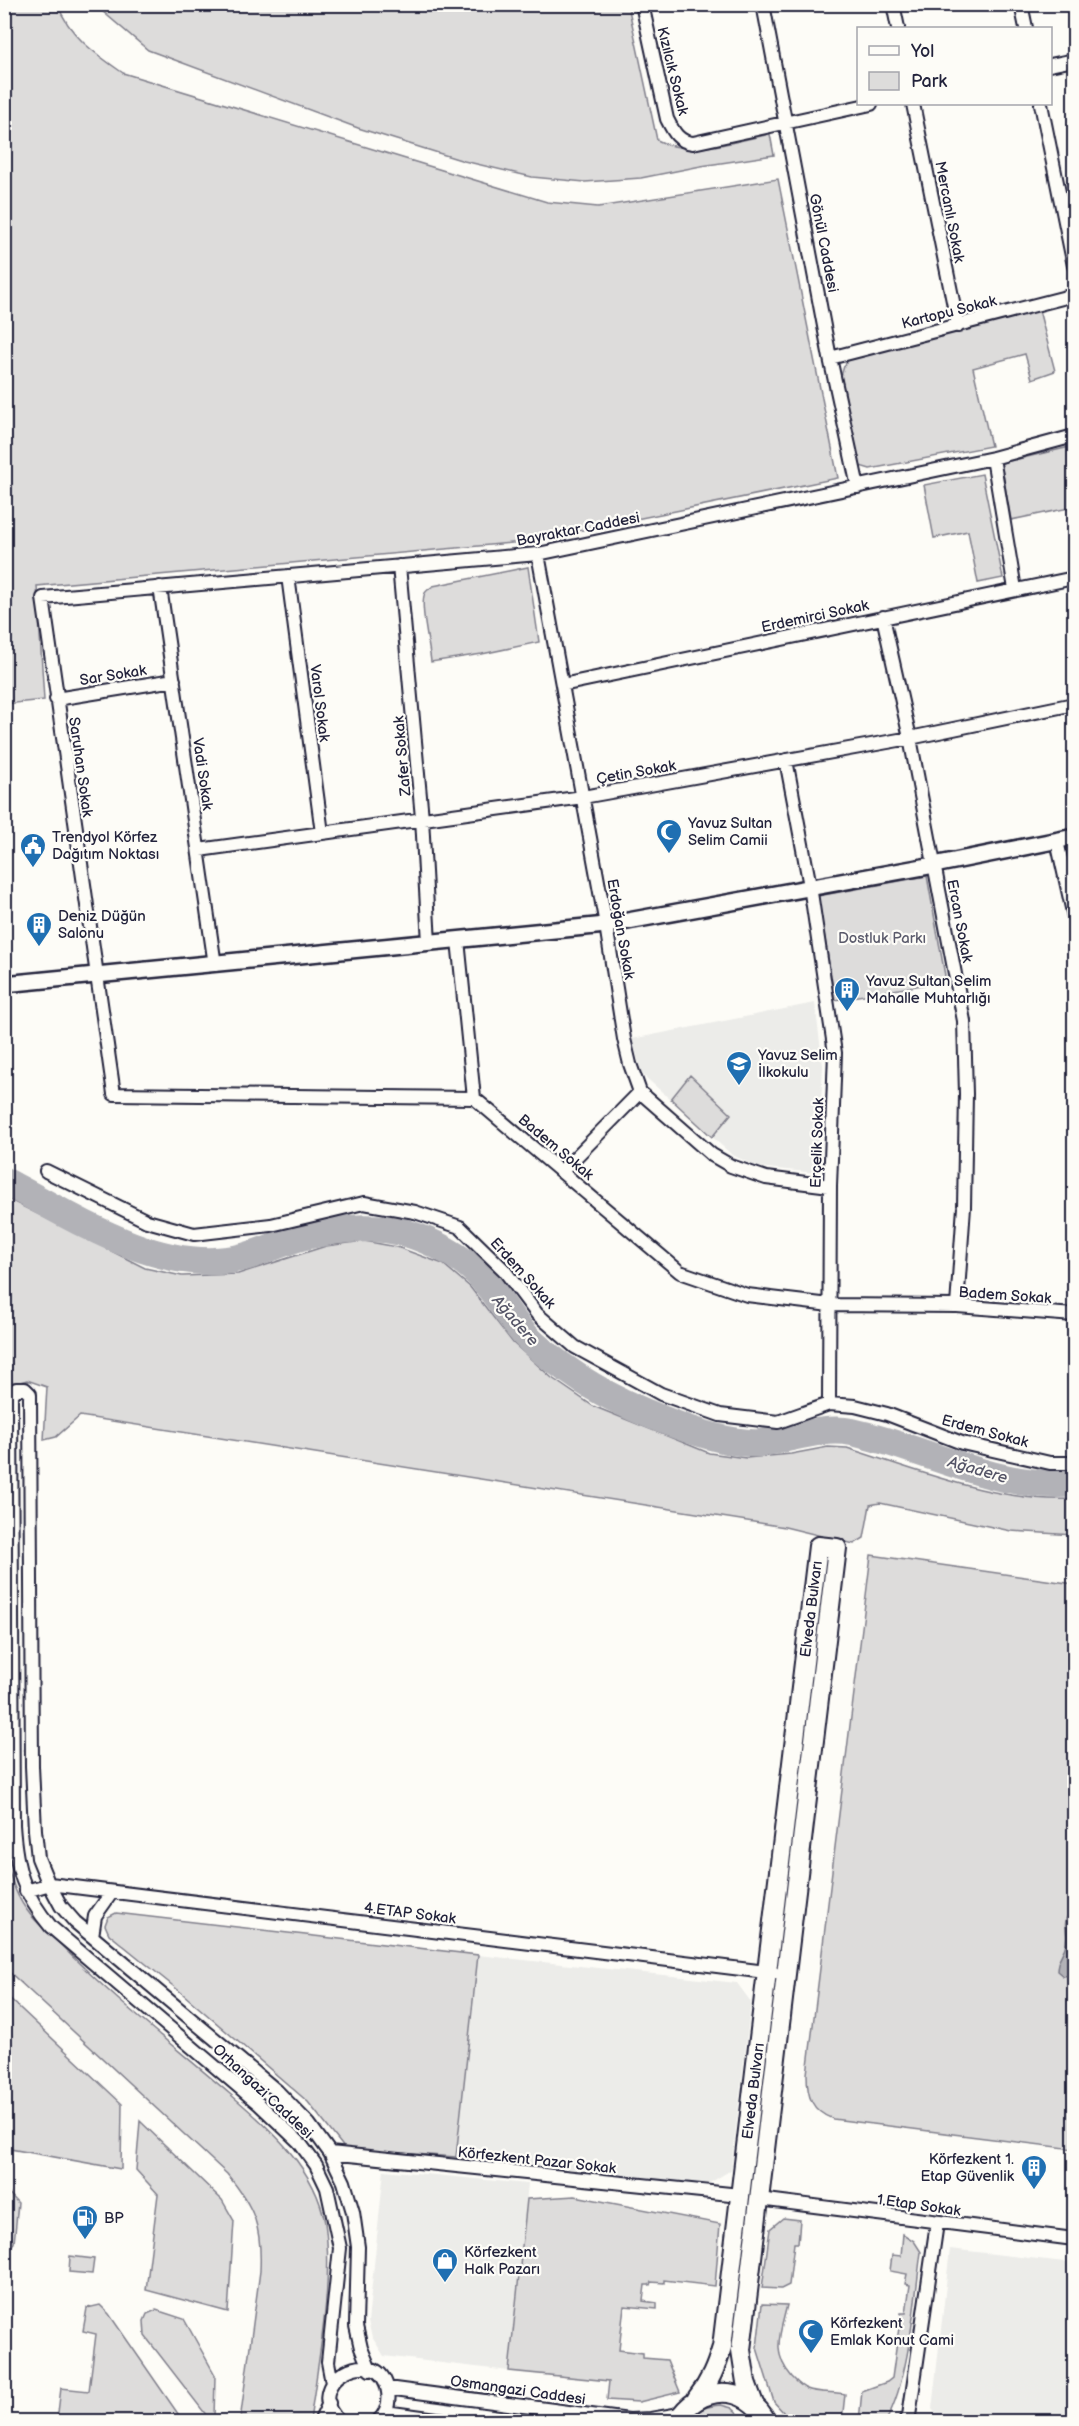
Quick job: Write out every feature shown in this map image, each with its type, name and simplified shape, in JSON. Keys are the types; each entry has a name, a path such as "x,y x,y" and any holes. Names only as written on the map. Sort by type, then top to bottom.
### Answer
{"main road":[{"name":"Elveda Bulvarı","path":"678,2418 707,2386 722,2348 818,1546 837,1548 741,2350 746,2382 754,2404"},
{"path":"697,2398 714,2393 732,2393 754,2404 762,2411 767,2421"}],"street":[{"name":"Kızılcık Sokak","path":"642,4 662,98 673,131 685,143 786,122"},
{"name":"Gönül Caddesi","path":"763,4 858,487"},
{"path":"893,4 898,27"},
{"path":"1021,4 1026,27"},
{"path":"1052,65 1074,60"},
{"path":"786,122 866,105"},
{"name":"Mercanlı Sokak","path":"913,105 958,326"},
{"path":"1041,105 1074,266"},
{"name":"Kartopu Sokak","path":"831,358 1074,295"},
{"name":"Bayraktar Caddesi","path":"43,598 538,554 993,458 1074,436"},
{"path":"993,458 1015,589"},
{"name":"Erdoğan Sokak","path":"538,554 606,925 628,1059 640,1092 712,1155 731,1166 766,1178 830,1186"},
{"name":"Zafer Sokak","path":"399,567 422,818 429,943"},
{"name":"Varol Sokak","path":"288,576 322,833"},
{"name":"Erdemirci Sokak","path":"562,685 1074,578"},
{"name":"Vadi Sokak","path":"160,587 214,964"},
{"name":"Saruhan Sokak","path":"43,598 95,976"},
{"name":"Ercan Sokak","path":"884,617 910,738 964,1021 966,1094 964,1184 957,1306"},
{"name":"Sar Sokak","path":"56,699 174,680"},
{"name":"Çetin Sokak","path":"199,850 583,797 910,738 1074,704"},
{"name":"Erçelik Sokak","path":"786,760 810,886 835,1053 830,1186 829,1404"},
{"path":"4,984 606,925 1074,837"},
{"path":"1057,841 1074,917"},
{"path":"95,976 114,1094 474,1098 458,940"},
{"path":"562,1171 640,1092"},
{"name":"Badem Sokak","path":"474,1098 680,1272 747,1295 831,1305 957,1306 1074,1315"},
{"name":"Erdem Sokak","path":"46,1171 147,1221 194,1234 271,1225 363,1203 415,1212 460,1227 504,1270 537,1314 575,1347 661,1394 720,1415 778,1422 829,1404 871,1409 944,1438 996,1452 1050,1463 1074,1463"},
{"name":"Orhangazi Caddesi","path":"329,2403 328,2393 332,2383 328,2362 340,2248 327,2188 316,2165 299,2142 259,2104 51,1927 34,1907 26,1891 15,1855 13,1826 12,1396 16,1389 25,1389 30,1394 32,1766 38,1858 61,1906 75,1922 277,2091 309,2124 330,2153 344,2181 353,2212 358,2247 356,2326 361,2348 370,2370"},
{"path":"26,1891 50,1884"},
{"name":"4.ETAP Sokak","path":"50,1884 786,1975"},
{"path":"92,1936 95,1916 112,1892"},
{"name":"Körfezkent Pazar Sokak","path":"330,2153 740,2195"},
{"name":"1.Etap Sokak","path":"759,2199 1074,2239"},
{"path":"909,2420 937,2223"},
{"path":"332,2383 347,2369 357,2367 370,2370 384,2380 387,2388 389,2400 381,2417 459,2421"},
{"name":"Osmangazi Caddesi","path":"387,2388 629,2420 678,2418"},
{"path":"320,2421 329,2403"},
{"path":"329,2403 331,2411 340,2421"}],"shaded area":[{"name":"Yavuz Selim İlkokulu","path":"815,1003 823,1066 817,1173 757,1167 731,1154 642,1074 632,1039"},
{"path":"1074,1906 1074,1975 1063,1976 1057,1971 1057,1966 1066,1943 1067,1917"},
{"path":"478,1955 737,1983 751,2002 731,2170 708,2184 456,2157"},
{"name":"Körfezkent Halk Pazarı","path":"384,2170 528,2184 509,2371 384,2356 372,2337 368,2322"},
{"path":"950,2249 1074,2263 1074,2421 942,2421 932,2409"}],"green space":[{"path":"4,5 58,5 76,35 123,73 547,202 598,207 778,179 838,478 523,542 37,586 44,700 5,704"},
{"path":"95,5 628,5 657,140 684,148 698,148 770,134 774,155 641,178 585,182 532,177 464,161 358,128 148,50"},
{"path":"1039,310 1055,371 1032,379 1025,354 973,368 991,446 870,469 860,466 841,376 849,359"},
{"path":"1074,446 1074,507 1011,520 1001,463"},
{"path":"982,474 1003,578 978,583 968,531 934,538 924,485"},
{"path":"528,567 539,642 431,662 423,606 423,599 428,590 433,586"},
{"name":"Dostluk Parkı","path":"927,876 946,981 835,1000 818,896"},
{"path":"690,1075 731,1114 712,1137 671,1099"},
{"path":"4,1197 145,1268 182,1276 238,1274 326,1246 364,1241 397,1247 443,1264 470,1287 513,1343 552,1378 593,1406 709,1453 746,1458 791,1454 828,1447 847,1448 988,1491 1045,1499 1074,1499 1074,1535 1011,1531 880,1503 870,1505 864,1538 854,1544 785,1527 80,1416 56,1437 44,1440 47,1387 27,1380 5,1386"},
{"path":"871,1555 1074,1584 1074,2149 833,2119 820,2112 809,2096 807,2074"},
{"path":"4,1850 15,1888 26,1909 34,1918 122,2003 260,2121 302,2167 312,2185 325,2223 328,2271 324,2322 310,2421 240,2421 260,2271 260,2242 255,2219 244,2197 227,2174 5,1968"},
{"path":"116,1913 478,1955 456,2157 345,2149 308,2102 183,1994 109,1934 105,1925 108,1917"},
{"path":"5,1994 122,2104 121,2169 5,2148"},
{"path":"140,2121 222,2200 234,2221 228,2312 146,2290 158,2194 136,2170"},
{"path":"4,2188 18,2203 14,2243 5,2251"},
{"path":"575,2196 720,2224 715,2286 664,2280 664,2283 651,2282 650,2285 645,2285 643,2301 657,2303 657,2309 624,2306 619,2350 643,2353 643,2358 667,2360 680,2392 639,2402 607,2400 609,2381 509,2371 527,2199"},
{"path":"783,2218 800,2220 798,2243 794,2243 789,2285 781,2289 762,2288 770,2229"},
{"path":"903,2234 914,2241 921,2252 906,2362 901,2383 886,2421 859,2421 862,2391 892,2378 901,2313 906,2313 910,2285 905,2284 907,2274 890,2271 892,2255 901,2256"},
{"path":"70,2256 94,2259 92,2274 69,2272"},
{"path":"762,2304 787,2305 779,2343 781,2360 792,2377 805,2388 845,2394 842,2421 800,2421 784,2413 774,2402 757,2348"},
{"path":"100,2305 109,2314 183,2421 57,2421 61,2388 89,2391 96,2334 83,2331 87,2308"},
{"path":"156,2310 184,2319 215,2375 214,2419 210,2420 145,2336 144,2321 147,2314"},
{"path":"721,2405 732,2408 746,2421 687,2422 702,2409"}],"waterway":[{"name":"Ağadere","path":"4,1181 112,1237 170,1257 199,1261 238,1258 301,1237 340,1230 367,1228 406,1233 444,1249 470,1266 491,1289 524,1334 564,1367 600,1391 669,1422 719,1438 759,1443 817,1432 852,1432 989,1475 1045,1484 1074,1483"}],"place":[{"name":"Yavuz Sultan Selim Camii","path":"669,855"},
{"name":"Trendyol Körfez Dağıtım Noktası","path":"33,869"},
{"name":"Deniz Düğün Salonu","path":"39,948"},
{"name":"Yavuz Sultan Selim Mahalle Muhtarlığı","path":"847,1013"},
{"name":"Yavuz Selim İlkokulu","path":"739,1087"},
{"name":"Körfezkent 1. Etap Güvenlik","path":"1034,2191"},
{"name":"BP","path":"85,2241"},
{"name":"Körfezkent Halk Pazarı","path":"445,2284"},
{"name":"Körfezkent Emlak Konut Cami","path":"811,2355"}]}
